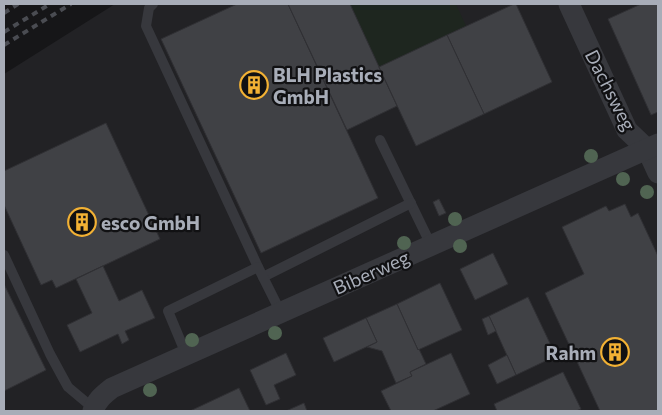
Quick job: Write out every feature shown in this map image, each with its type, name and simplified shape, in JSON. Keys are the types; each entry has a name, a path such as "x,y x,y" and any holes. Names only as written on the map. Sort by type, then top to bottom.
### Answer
{"street":[{"name":"Dachsweg","path":"569,4 627,130 653,147 658,173"},
{"name":"Biberweg","path":"93,410 101,397 112,388 653,147"}],"lane":[{"path":"153,4 149,8 146,26 258,267 281,312"},
{"path":"380,140 432,246"},
{"path":"263,277 411,203"},
{"path":"4,255 50,354 68,387 93,410"},
{"path":"186,354 168,311 258,267"}],"shaded area":[{"path":"115,4 658,4 658,411 4,411 4,74"},
{"path":"350,4 456,4 466,26 379,67"}],"building":[{"name":"BLH Plastics GmbH","path":"237,4 288,4 378,198 261,253 161,39"},
{"path":"288,4 350,4 397,106 347,130"},
{"path":"516,4 552,82 484,114 447,35"},
{"path":"641,4 658,4 658,112 651,115 608,19"},
{"path":"447,35 484,114 416,146 379,67"},
{"name":"esco GmbH","path":"106,123 160,239 56,288 52,280 41,285 4,205 4,171"},
{"path":"439,199 446,213 439,216 433,202"},
{"name":"Rahm","path":"625,204 631,217 638,213 658,256 658,411 600,411 545,293 584,274 562,227 606,206 609,211"},
{"path":"493,253 508,284 475,300 460,269"},
{"path":"103,266 119,301 142,290 155,318 125,331 129,340 122,344 118,334 80,352 67,325 92,313 76,279"},
{"path":"440,283 462,330 418,350 397,304"},
{"path":"4,284 46,370 4,391"},
{"path":"528,297 556,356 516,375 489,316"},
{"path":"397,304 426,364 410,372 412,376 396,383 382,351 367,347 377,342 366,318"},
{"path":"489,316 496,331 488,335 482,319"},
{"path":"366,318 377,342 334,362 323,338"},
{"path":"286,353 296,375 274,385 280,399 266,405 250,370"},
{"path":"451,353 470,394 433,411 391,411 381,391 412,376 410,372"},
{"path":"507,355 516,375 497,384 488,365"},
{"path":"563,372 581,409 576,411 497,411 494,404"},
{"path":"239,388 250,411 190,411"},
{"path":"304,403 307,411 286,411"}],"railway":[{"path":"4,13 18,4"},
{"path":"4,32 50,4"},
{"path":"4,45 71,4"}],"place":[{"name":"BLH Plastics GmbH","path":"254,85"},
{"name":"esco GmbH","path":"82,222"},
{"name":"Rahm","path":"615,352"}]}
